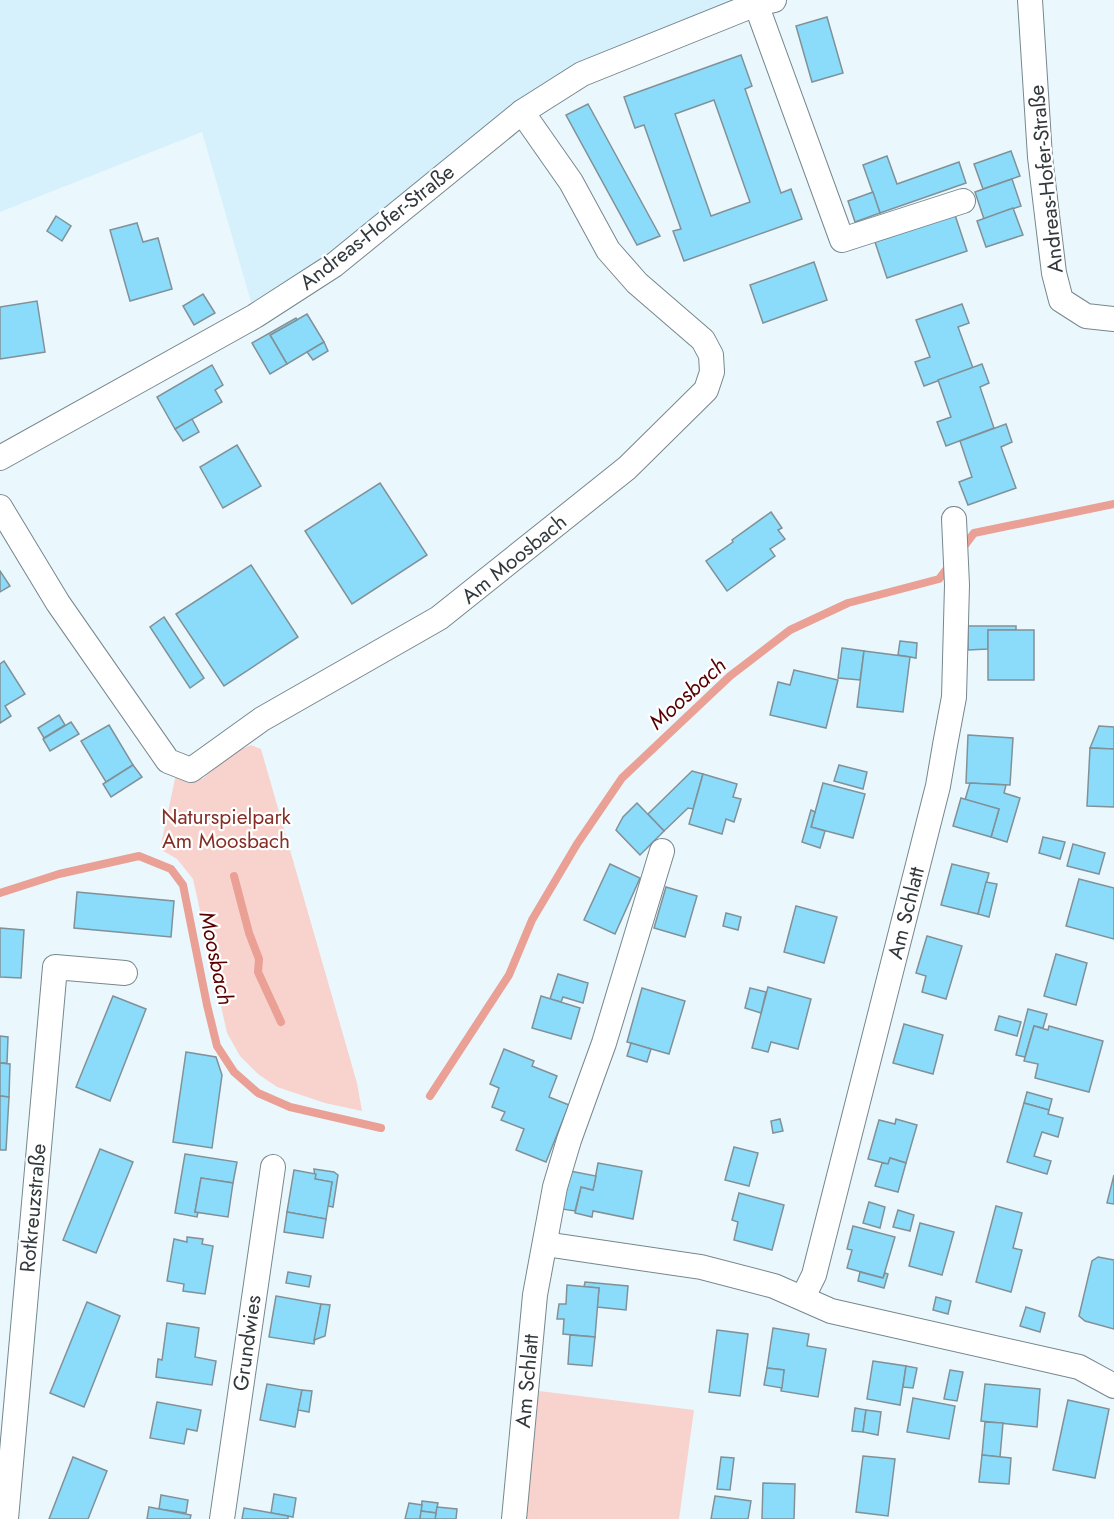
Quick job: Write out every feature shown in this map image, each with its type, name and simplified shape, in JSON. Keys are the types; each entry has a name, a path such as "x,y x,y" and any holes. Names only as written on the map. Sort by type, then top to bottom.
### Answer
{"street":[{"name":"Andreas-Hofer-Straße","path":"1030,0 1040,156 1054,273 1061,300 1086,316 1114,319"},
{"name":"Andreas-Hofer-Straße","path":"0,458 255,316 334,265 522,112 582,74 765,2 842,240 963,201"},
{"name":"Am Moosbach","path":"0,507 58,603 168,761 191,770 262,719 439,618 627,468 706,390 712,372 711,355 703,340 637,283 608,250 571,182 522,112"},
{"name":"Am Schlatt","path":"803,1297 814,1275 938,786 954,697 957,585 954,519"},
{"name":"Am Schlatt","path":"514,1519 535,1295 555,1187 604,1043 662,851"},
{"name":"Rotkreuzstraße","path":"6,1519 55,967 125,973"},
{"name":"Grundwies","path":"222,1519 273,1167"},
{"path":"545,1244 701,1267 774,1286 831,1311 1079,1367 1114,1386"}],"shaded area":[{"path":"0,0 774,0 582,74 255,316 202,132 0,212"}],"green space":[{"name":"Naturspielpark Am Moosbach","path":"251,745 261,749 357,1083 362,1111 325,1103 277,1087 258,1074 240,1056 227,1033 193,879 177,859 160,849 178,765 191,770 202,779 234,753"},
{"path":"539,1391 694,1410 679,1519 526,1519"}],"building":[{"path":"827,17 843,73 812,82 796,26"},
{"path":"741,55 752,86 745,89 781,193 791,189 802,219 684,261 673,231 681,229 644,125 635,128 624,97","holes":["714,100 750,202 711,216 675,114"]},
{"path":"588,104 660,236 637,245 566,115"},
{"path":"1011,151 1020,176 983,189 974,164"},
{"path":"887,156 897,184 959,162 966,183 880,213 863,165"},
{"path":"1012,179 1021,206 984,219 975,192"},
{"path":"873,192 880,213 855,222 848,201"},
{"path":"1013,208 1023,235 986,247 977,221"},
{"path":"955,215 967,251 887,278 875,242"},
{"path":"56,216 71,226 62,241 47,231"},
{"path":"137,223 143,242 158,238 172,289 130,301 110,230"},
{"path":"814,262 827,300 763,323 750,285"},
{"path":"203,294 215,313 194,325 183,306"},
{"path":"37,301 45,352 0,359 0,307"},
{"path":"962,304 969,323 958,327 973,368 924,386 915,362 930,357 916,320"},
{"path":"307,314 324,342 287,364 270,335"},
{"path":"296,318 297,320 270,335 287,364 270,374 252,343"},
{"path":"324,342 328,351 313,360 307,352"},
{"path":"982,364 989,383 980,387 994,428 946,446 937,422 951,417 938,380"},
{"path":"212,365 223,385 215,390 222,402 175,429 157,397"},
{"path":"192,419 199,432 183,441 175,429"},
{"path":"1006,424 1012,442 1001,447 1016,488 968,505 959,482 972,477 960,441"},
{"path":"237,445 261,486 223,508 200,467"},
{"path":"380,483 427,555 352,604 305,531"},
{"path":"771,512 782,528 778,530 785,539 770,549 775,556 727,591 706,561"},
{"path":"251,565 298,637 224,686 176,614"},
{"path":"0,571 10,586 0,592"},
{"path":"164,617 204,678 190,688 150,627"},
{"path":"968,626 1016,626 1016,630 988,630 988,649 968,650"},
{"path":"988,630 1034,630 1034,680 988,680"},
{"path":"900,641 917,643 916,658 898,655"},
{"path":"842,648 864,651 860,680 838,678"},
{"path":"864,651 910,657 903,712 857,707"},
{"path":"4,661 25,694 5,706 11,716 0,723 0,664"},
{"path":"794,670 838,680 826,728 770,715 778,682 790,685"},
{"path":"59,715 65,725 44,738 38,728"},
{"path":"71,722 79,734 50,751 43,739"},
{"path":"109,725 133,765 106,782 81,741"},
{"path":"1099,726 1114,727 1114,749 1090,748"},
{"path":"968,735 1013,738 1010,785 966,783"},
{"path":"1090,748 1114,749 1114,807 1087,806"},
{"path":"133,765 142,777 111,797 103,784"},
{"path":"839,765 867,772 863,789 834,781"},
{"path":"692,771 703,774 693,809 688,808 664,831 648,814"},
{"path":"703,774 737,784 733,797 741,799 734,822 726,819 722,834 689,824"},
{"path":"823,783 865,794 853,838 811,827"},
{"path":"970,783 1006,785 1004,793 1020,798 1007,842 991,837 999,809 965,800"},
{"path":"961,798 999,809 991,837 953,826"},
{"path":"637,803 664,831 640,855 616,830 623,817"},
{"path":"811,810 815,812 811,827 825,831 820,848 802,842"},
{"path":"1043,837 1065,842 1060,859 1039,853"},
{"path":"1073,844 1105,853 1099,874 1067,866"},
{"path":"610,864 640,878 615,934 584,920"},
{"path":"952,864 989,873 978,914 941,905"},
{"path":"1079,879 1114,888 1114,939 1066,926"},
{"path":"986,882 997,884 989,917 978,914"},
{"path":"666,887 697,896 685,937 654,928"},
{"path":"77,892 174,901 171,937 74,928"},
{"path":"796,906 837,917 824,963 784,952"},
{"path":"726,913 741,917 738,930 723,926"},
{"path":"0,928 24,930 21,978 0,977"},
{"path":"927,936 962,946 946,999 922,992 926,976 916,973"},
{"path":"1056,954 1087,963 1076,1005 1044,996"},
{"path":"558,974 588,983 583,1003 563,997 561,1002 550,999"},
{"path":"768,987 811,999 798,1049 771,1042 768,1052 752,1048"},
{"path":"642,988 685,1001 669,1054 627,1042"},
{"path":"750,988 766,992 761,1013 745,1008"},
{"path":"113,996 146,1009 110,1101 76,1087"},
{"path":"541,996 580,1008 571,1039 532,1028"},
{"path":"1028,1009 1047,1014 1043,1028 1034,1026 1025,1057 1016,1055"},
{"path":"999,1016 1021,1022 1017,1036 995,1030"},
{"path":"904,1024 943,1035 933,1074 893,1063"},
{"path":"1034,1026 1048,1030 1049,1026 1103,1041 1089,1092 1035,1078 1038,1064 1024,1061"},
{"path":"0,1036 8,1037 7,1063 0,1063"},
{"path":"631,1043 651,1049 647,1062 627,1056"},
{"path":"504,1049 534,1061 532,1066 557,1076 549,1097 569,1105 546,1162 516,1150 524,1129 501,1120 505,1112 492,1107 499,1088 490,1084"},
{"path":"186,1052 216,1057 222,1075 212,1148 173,1142"},
{"path":"0,1063 10,1064 9,1097 0,1096"},
{"path":"1027,1092 1052,1099 1049,1110 1024,1103"},
{"path":"0,1096 9,1097 6,1150 0,1150"},
{"path":"1024,1103 1049,1110 1048,1114 1063,1118 1058,1137 1042,1132 1034,1156 1051,1161 1047,1174 1007,1162"},
{"path":"780,1119 783,1131 773,1133 771,1121"},
{"path":"896,1119 917,1125 906,1163 890,1158 888,1164 868,1159 879,1120 895,1124"},
{"path":"734,1147 758,1153 749,1186 725,1180"},
{"path":"100,1149 133,1162 96,1253 63,1240"},
{"path":"185,1154 237,1162 233,1183 201,1178 195,1212 198,1212 197,1217 175,1213"},
{"path":"890,1158 906,1163 898,1192 875,1186 882,1163 888,1164"},
{"path":"598,1163 642,1171 633,1219 593,1211 592,1217 575,1213 581,1187 593,1190"},
{"path":"314,1169 334,1172 338,1175 333,1207 328,1206 332,1182 315,1179"},
{"path":"294,1170 316,1174 315,1179 332,1182 326,1219 287,1212"},
{"path":"570,1171 596,1176 593,1190 581,1187 575,1211 562,1209"},
{"path":"1114,1175 1114,1204 1107,1203"},
{"path":"201,1178 233,1183 228,1217 195,1212"},
{"path":"739,1193 784,1205 772,1250 734,1240 738,1222 732,1220"},
{"path":"869,1202 885,1207 880,1228 863,1223"},
{"path":"996,1206 1022,1213 1013,1248 1022,1250 1011,1292 976,1282"},
{"path":"898,1210 914,1215 910,1231 893,1227"},
{"path":"287,1212 326,1219 323,1238 284,1232"},
{"path":"920,1223 954,1232 942,1275 909,1266"},
{"path":"853,1226 895,1237 883,1278 847,1268 852,1250 847,1249"},
{"path":"187,1237 203,1239 202,1244 213,1246 205,1294 183,1291 184,1284 167,1281 174,1239 187,1242"},
{"path":"1098,1257 1114,1260 1114,1329 1085,1321 1079,1316 1092,1261"},
{"path":"288,1272 311,1276 309,1287 286,1283"},
{"path":"860,1272 883,1278 885,1273 888,1274 884,1288 858,1281"},
{"path":"585,1282 628,1286 626,1310 597,1307 599,1288 584,1287"},
{"path":"567,1285 599,1288 595,1337 563,1334 564,1319 557,1319 559,1304 566,1304"},
{"path":"276,1296 321,1304 314,1344 269,1337"},
{"path":"936,1297 951,1301 948,1314 933,1310"},
{"path":"87,1302 120,1316 84,1407 50,1393"},
{"path":"321,1304 330,1305 325,1336 314,1340"},
{"path":"1026,1307 1045,1313 1040,1332 1020,1326"},
{"path":"167,1323 199,1328 195,1357 216,1361 212,1385 156,1377 158,1359 162,1360"},
{"path":"773,1328 809,1334 807,1346 826,1349 818,1397 781,1391 784,1370 767,1368"},
{"path":"717,1330 748,1334 740,1396 709,1392"},
{"path":"570,1335 595,1337 592,1366 568,1364"},
{"path":"873,1361 906,1366 900,1405 867,1399"},
{"path":"906,1366 917,1368 913,1388 903,1387"},
{"path":"767,1368 784,1370 782,1388 764,1385"},
{"path":"950,1370 963,1372 957,1401 944,1399"},
{"path":"267,1384 302,1390 295,1427 260,1420"},
{"path":"985,1384 1040,1389 1037,1427 981,1421"},
{"path":"302,1390 312,1391 309,1412 298,1410"},
{"path":"913,1398 955,1406 949,1439 907,1432"},
{"path":"1068,1400 1109,1409 1095,1478 1053,1470"},
{"path":"157,1402 201,1410 197,1431 187,1429 184,1444 150,1438"},
{"path":"855,1408 866,1410 863,1432 852,1431"},
{"path":"866,1410 881,1412 878,1435 863,1432"},
{"path":"985,1422 1003,1423 1000,1457 982,1455"},
{"path":"982,1455 1011,1458 1009,1484 979,1482"},
{"path":"863,1456 895,1459 888,1516 856,1512"},
{"path":"73,1457 107,1471 88,1519 49,1519"},
{"path":"721,1457 734,1458 730,1490 717,1489"},
{"path":"763,1483 795,1484 794,1519 762,1519"},
{"path":"274,1494 296,1498 293,1517 271,1513"},
{"path":"161,1495 188,1500 186,1513 159,1509"},
{"path":"715,1496 751,1501 748,1519 711,1519"},
{"path":"422,1501 438,1503 436,1513 421,1511"},
{"path":"409,1503 422,1505 420,1519 405,1519"},
{"path":"149,1507 191,1515 190,1519 147,1519"},
{"path":"437,1507 457,1509 456,1519 435,1519"},
{"path":"244,1508 288,1516 288,1519 242,1519"},
{"path":"421,1511 436,1513 435,1519 420,1519"}],"waterway":[{"name":"Moosbach","path":"962,549 974,533 1114,504"},
{"name":"Moosbach","path":"430,1096 509,975 532,920 577,844 622,778 730,676 790,630 848,603 939,579 949,566"},
{"name":"Moosbach","path":"0,893 59,874 139,856 171,869 183,885 217,1046 234,1072 258,1093 290,1107 381,1128"},
{"path":"234,876 249,933 259,959 258,972 281,1022"}]}
